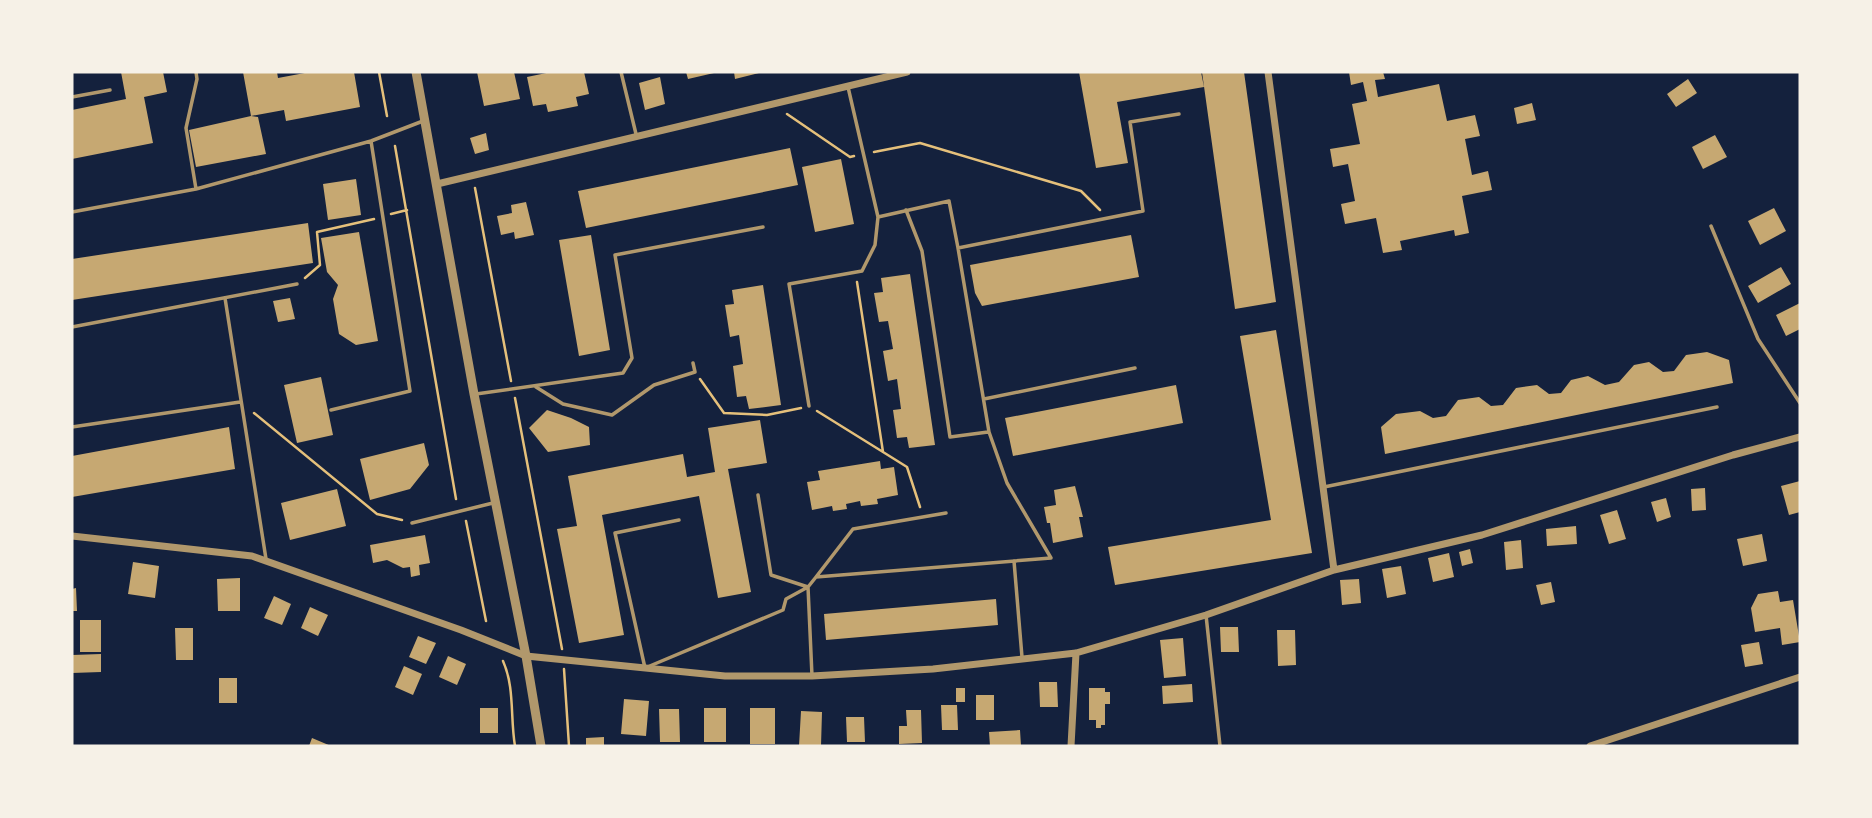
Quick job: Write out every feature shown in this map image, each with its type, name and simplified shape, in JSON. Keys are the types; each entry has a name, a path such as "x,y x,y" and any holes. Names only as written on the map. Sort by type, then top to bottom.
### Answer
{"street":[{"path":"416,72 541,746"},
{"path":"437,184 907,72"},
{"path":"1268,72 1334,570"},
{"path":"72,536 266,559 284,568 461,630 526,656 725,676 812,676 933,669 1076,653 1206,615 1334,570 1482,535 1800,437"},
{"path":"1071,746 1076,653"},
{"path":"1590,746 1800,677"}],"lane":[{"path":"195,72 197,79 186,128 196,189"},
{"path":"621,72 637,136"},
{"path":"809,406 789,284 862,271 875,245 878,217 848,87"},
{"path":"72,97 110,90"},
{"path":"958,248 1143,211 1130,122 1179,114"},
{"path":"72,212 196,189 371,141 425,120"},
{"path":"331,410 410,391 371,141"},
{"path":"816,577 1052,558 1007,483 989,432 949,201 878,217"},
{"path":"906,210 922,251 950,437 989,432"},
{"path":"1711,226 1758,339 1800,403"},
{"path":"474,394 623,373 632,358 615,255 763,227"},
{"path":"72,327 297,285"},
{"path":"225,298 266,559"},
{"path":"535,386 563,404 612,415 654,385 695,372 693,363"},
{"path":"984,399 1135,368"},
{"path":"72,427 240,402"},
{"path":"1324,488 1717,407"},
{"path":"758,495 771,575 808,587"},
{"path":"412,523 495,503"},
{"path":"679,520 615,533 646,668 783,610 786,598 808,587 853,529 946,513"},
{"path":"1014,561 1022,659"},
{"path":"808,587 812,676"},
{"path":"1206,615 1220,746"}],"path":[{"path":"379,72 387,116"},
{"path":"786,114 850,157 920,143 1081,191 1108,218"},
{"path":"395,146 456,499"},
{"path":"475,184 564,660 569,746"},
{"path":"297,285 320,265 317,232 407,210"},
{"path":"855,272 883,452"},
{"path":"695,372 724,413 767,415 809,406 907,467 923,517"},
{"path":"240,402 377,514 412,523"},
{"path":"466,521 486,621"},
{"path":"503,661 511,679 515,746"}],"building":[{"path":"121,72 163,72 167,92 144,97 153,143 72,159 72,110 126,99"},
{"path":"243,72 277,72 278,78 310,72 354,72 360,107 286,121 284,110 251,116"},
{"path":"477,72 514,72 520,99 484,106"},
{"path":"551,72 584,72 589,94 576,97 578,106 548,112 546,104 533,106 527,77"},
{"path":"686,72 714,72 714,73 688,79"},
{"path":"734,72 759,72 759,73 735,79"},
{"path":"1079,72 1201,72 1204,87 1117,102 1128,163 1096,168"},
{"path":"1202,72 1244,72 1276,302 1235,309"},
{"path":"1349,72 1383,72 1385,79 1375,80 1378,97 1439,84 1447,121 1475,115 1480,136 1465,139 1472,175 1488,171 1492,190 1462,196 1469,233 1455,236 1454,230 1400,241 1402,250 1383,253 1376,218 1345,224 1341,204 1355,201 1348,164 1333,167 1330,149 1360,144 1352,104 1367,101 1363,82 1351,85"},
{"path":"660,77 665,104 645,110 639,83"},
{"path":"1688,79 1697,93 1676,107 1667,94"},
{"path":"1532,103 1536,120 1517,124 1514,108"},
{"path":"251,116 258,117 266,154 196,167 189,130"},
{"path":"486,133 489,150 475,154 470,138"},
{"path":"1715,135 1727,157 1703,169 1692,147"},
{"path":"790,148 798,185 586,228 578,191"},
{"path":"841,159 854,224 815,232 802,167"},
{"path":"356,179 361,215 328,220 323,184"},
{"path":"526,202 534,235 515,239 514,232 501,235 497,216 512,213 511,205"},
{"path":"1774,208 1786,231 1760,245 1748,221"},
{"path":"308,223 313,263 72,300 72,259"},
{"path":"359,232 378,341 356,345 339,334 333,299 338,285 327,272 321,238"},
{"path":"591,235 610,350 579,356 559,240"},
{"path":"1131,235 1139,277 982,306 975,293 970,265"},
{"path":"1781,267 1791,284 1758,303 1748,286"},
{"path":"910,274 935,445 909,448 907,437 897,438 893,410 901,409 897,379 888,381 883,351 893,349 888,321 879,322 874,293 883,292 881,278"},
{"path":"763,285 781,405 749,409 746,396 737,397 733,366 743,364 739,335 730,337 725,305 734,304 732,290"},
{"path":"290,298 295,319 278,322 273,301"},
{"path":"1800,303 1800,329 1786,336 1776,315"},
{"path":"1276,330 1312,553 1115,585 1108,547 1271,520 1240,336"},
{"path":"1707,352 1729,360 1733,383 1385,454 1381,427 1396,414 1420,411 1433,418 1446,416 1458,400 1479,397 1491,406 1503,405 1516,388 1537,385 1549,394 1561,393 1571,380 1588,376 1605,385 1619,382 1634,365 1649,362 1663,372 1674,371 1686,355"},
{"path":"321,377 333,435 297,443 284,385"},
{"path":"1176,385 1183,423 1013,456 1005,418"},
{"path":"547,410 589,427 590,445 548,452 529,428"},
{"path":"760,420 767,463 728,469 751,592 718,598 699,496 602,515 624,635 579,643 557,529 577,526 568,476 683,454 687,477 715,472 708,428"},
{"path":"229,427 235,469 72,497 72,456"},
{"path":"424,443 429,465 410,489 370,500 360,459"},
{"path":"880,461 881,469 894,467 898,495 877,499 878,504 861,506 860,501 846,504 847,509 833,511 832,506 812,510 807,482 820,480 818,471"},
{"path":"1800,481 1800,512 1789,515 1781,486"},
{"path":"1075,486 1083,517 1079,517 1083,537 1053,543 1044,507 1056,505 1054,490"},
{"path":"1705,488 1706,510 1692,511 1691,489"},
{"path":"337,489 346,526 290,540 281,503"},
{"path":"1666,498 1671,517 1657,522 1651,502"},
{"path":"1617,510 1626,539 1609,544 1600,515"},
{"path":"1576,526 1577,544 1547,546 1546,529"},
{"path":"1762,534 1767,561 1743,566 1737,539"},
{"path":"425,535 430,563 419,565 420,575 411,577 410,567 403,568 387,560 373,563 370,545"},
{"path":"1521,540 1523,568 1506,570 1504,542"},
{"path":"1470,549 1473,563 1462,566 1459,552"},
{"path":"1449,553 1454,577 1433,582 1428,558"},
{"path":"133,562 159,566 155,598 128,594"},
{"path":"1401,566 1406,594 1387,598 1382,569"},
{"path":"240,578 240,611 218,611 217,579"},
{"path":"1359,579 1361,603 1342,605 1340,580"},
{"path":"1551,582 1555,602 1541,605 1536,585"},
{"path":"76,588 77,611 72,611 72,589"},
{"path":"1778,591 1780,602 1793,600 1800,642 1782,645 1780,628 1755,632 1751,608 1758,594"},
{"path":"274,596 291,604 282,625 264,618"},
{"path":"996,599 998,625 826,640 824,614"},
{"path":"310,607 328,615 318,636 301,628"},
{"path":"80,620 101,620 101,652 80,652"},
{"path":"1220,627 1238,627 1239,652 1221,652"},
{"path":"175,628 193,628 193,660 176,660"},
{"path":"1277,630 1295,630 1296,665 1278,666"},
{"path":"418,636 436,643 426,664 409,657"},
{"path":"1183,638 1186,676 1164,678 1160,640"},
{"path":"1759,642 1763,664 1745,667 1741,645"},
{"path":"101,654 101,672 72,673 72,655"},
{"path":"448,656 466,664 457,685 439,677"},
{"path":"404,666 422,674 413,695 395,687"},
{"path":"219,678 237,678 237,703 219,703"},
{"path":"1039,682 1057,682 1058,707 1040,707"},
{"path":"1192,684 1193,702 1163,704 1162,686"},
{"path":"956,688 965,688 965,702 956,702"},
{"path":"1089,688 1105,688 1105,692 1110,692 1110,704 1105,704 1105,725 1101,725 1101,728 1096,728 1096,720 1089,720"},
{"path":"976,695 994,695 994,720 976,720"},
{"path":"624,699 649,701 646,736 621,734"},
{"path":"941,705 957,705 958,730 942,730"},
{"path":"480,708 498,708 498,733 480,733"},
{"path":"704,708 726,708 726,742 704,742"},
{"path":"750,708 775,708 775,744 750,744"},
{"path":"659,709 679,709 680,742 660,742"},
{"path":"906,710 921,710 922,743 899,744 899,726 907,726"},
{"path":"801,711 822,712 821,746 799,746"},
{"path":"846,717 864,717 865,742 847,742"},
{"path":"1020,730 1021,746 990,746 989,732"},
{"path":"604,737 604,746 586,746 586,738"},
{"path":"312,738 331,746 309,746"}]}
